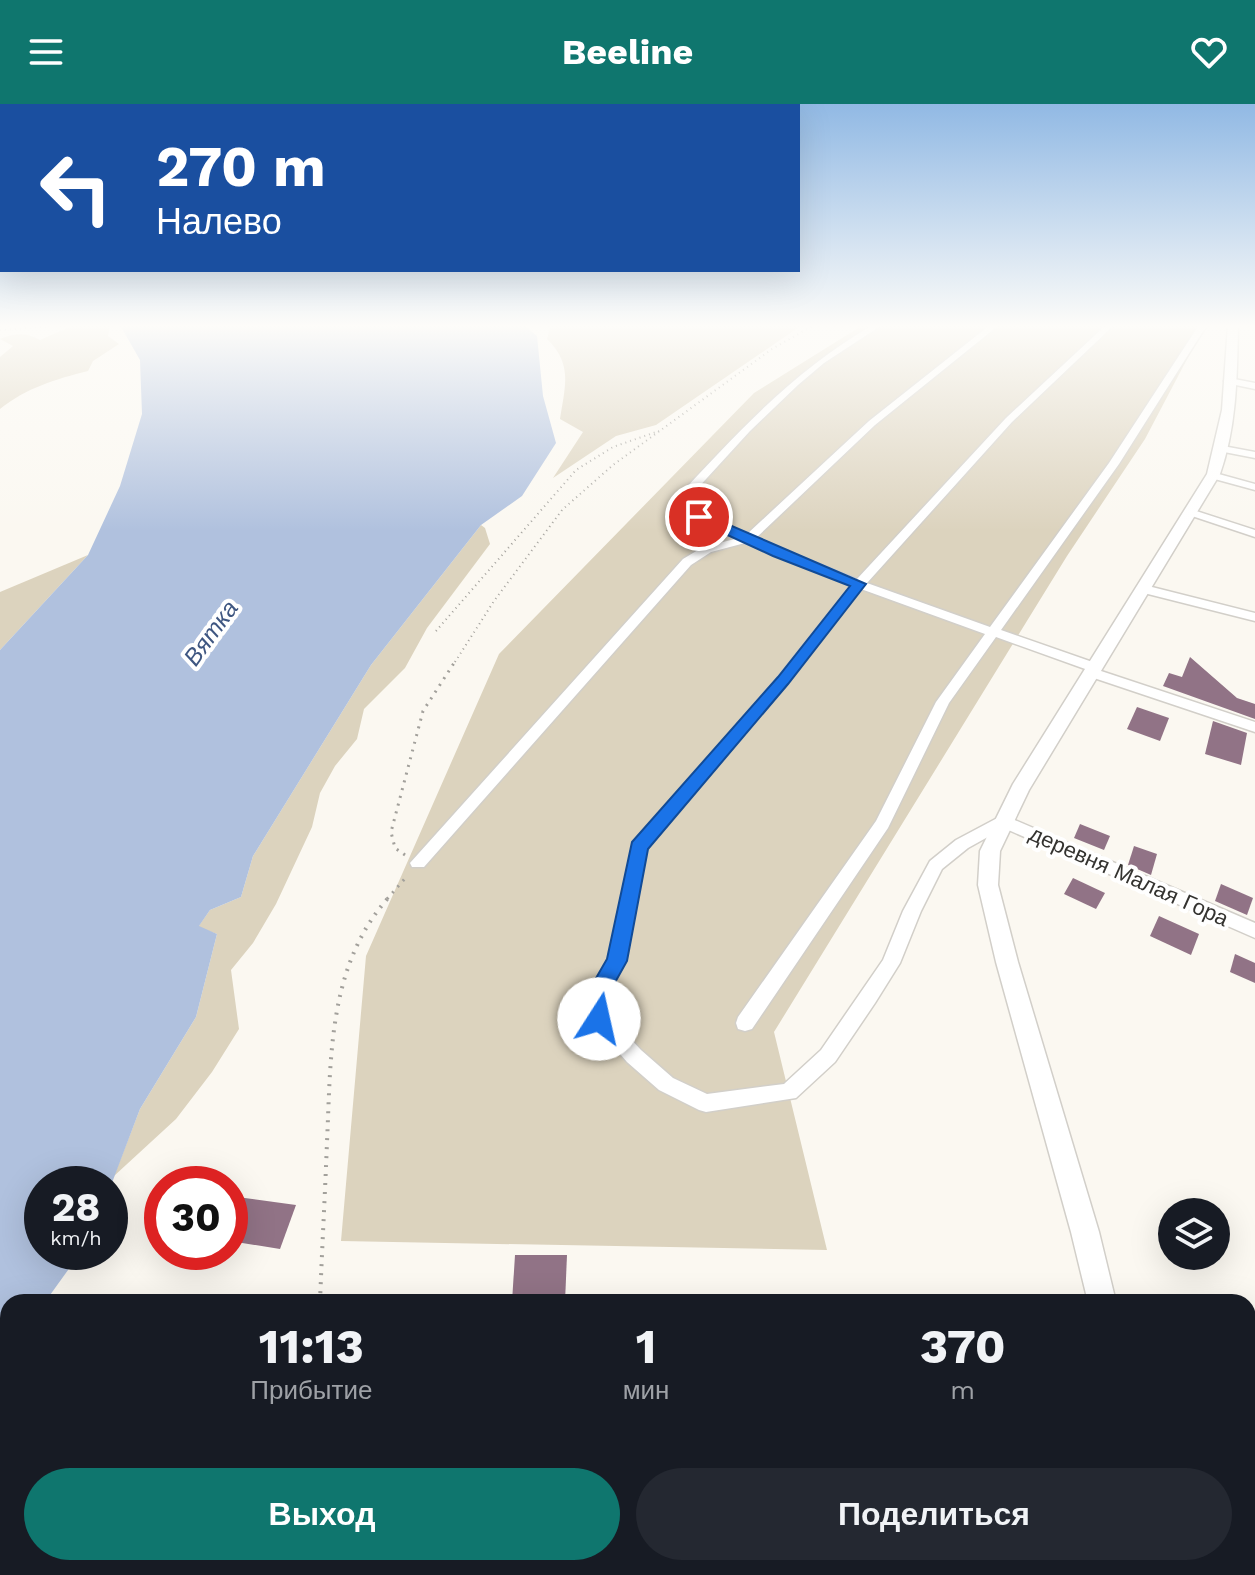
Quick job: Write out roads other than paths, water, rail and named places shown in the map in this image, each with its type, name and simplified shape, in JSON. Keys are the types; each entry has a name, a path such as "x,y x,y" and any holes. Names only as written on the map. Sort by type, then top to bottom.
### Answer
{"street":[{"path":"782,394 678,503 699,517 748,539 859,584 1255,727"},
{"path":"418,863 687,562 707,549 748,539 872,423 909,394"},
{"path":"1003,821 962,844 936,865 912,911 891,963 869,997 828,1056 789,1092 706,1103 666,1084 599,1019 603,985 617,961 639,847 783,680 859,584 1009,420 1037,394"},
{"path":"745,1023 882,824 943,702 1114,464 1159,394"},
{"path":"1100,1294 1007,962 988,885 990,851 1003,821 1190,512 1215,476 1223,449 1228,394"},
{"path":"1223,449 1255,455"},
{"path":"1215,476 1255,487"},
{"path":"1190,512 1255,534"},
{"path":"1144,589 1255,617"},
{"name":"деревня Малая Гора","path":"1003,821 1255,931"}],"water":[{"name":"Вятка","path":"141,394 543,394 556,443 522,496 481,525 371,665 253,856 241,897 210,910 199,926 217,934 196,1017 140,1109 118,1166 24,1166 24,1270 68,1270 51,1294 0,1294 0,650 88,555 120,486 142,414"}]}
